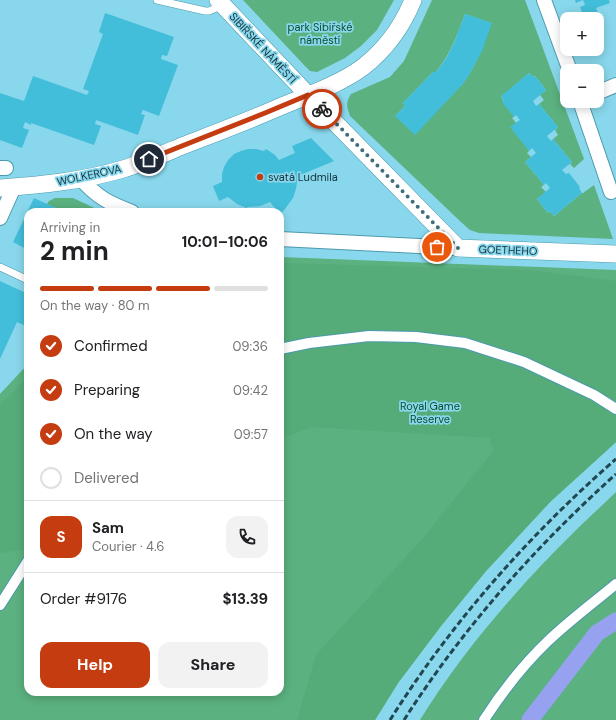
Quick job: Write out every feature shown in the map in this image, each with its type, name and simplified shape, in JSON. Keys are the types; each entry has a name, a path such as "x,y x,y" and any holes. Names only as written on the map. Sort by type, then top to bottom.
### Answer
{"street":[{"path":"308,95 348,77 373,58 384,48 393,36 413,0"},
{"path":"544,0 567,64"},
{"name":"SIBIŘSKÉ NÁMĚSTÍ","path":"221,3 308,95 458,248"},
{"path":"604,90 616,85"},
{"name":"WOLKEROVA","path":"7,187 81,179 129,167 308,95"},
{"path":"582,108 611,192"},
{"path":"81,179 90,189 104,200 122,208"},
{"path":"0,218 7,187"},
{"name":"GOETHEHO","path":"284,239 616,254"},
{"path":"284,348 309,343 369,336 416,337 465,343 524,362 594,396 616,409"},
{"path":"0,605 24,568"},
{"path":"484,720 505,688 547,642 571,620 616,584"}],"lane":[{"path":"157,0 206,11 209,11 221,3"},
{"path":"0,267 24,278"}],"green space":[{"name":"park Sibiřské náměstí","path":"243,0 394,0 377,30 361,46 345,58 317,72 310,71"},
{"path":"432,0 525,0 560,94 560,108 565,108 584,159 574,168 570,164 572,162 553,139 558,135 555,130 558,127 539,104 544,100 540,95 546,90 535,76 533,77 529,73 501,97 514,117 512,118 516,123 529,151 527,153 531,157 525,162 544,185 541,187 546,192 537,199 548,213 550,211 554,216 594,185 613,239 479,233 470,230 350,116 347,105 351,94 390,77 404,61","holes":["465,14 491,23 475,64 461,86 395,116 405,106 403,103 433,72 435,73 445,60 453,45"]},
{"path":"55,198 73,198 94,208 56,208 47,204"},
{"name":"Royal Game Reserve","path":"284,257 616,270 616,442 550,502 486,571 441,626 398,683 375,720 0,720 0,394 24,368 24,696 284,696"},
{"name":"Royal Game Reserve","path":"284,263 530,270 616,281 616,442 550,502 486,571 441,626 398,683 375,720 297,720 316,655 424,537 493,451 490,438 312,427 284,438"},
{"path":"24,380 24,551 0,553 0,405"},
{"path":"616,492 616,720 420,720 454,670 492,620 555,551"}],"building":[{"path":"575,0 583,0 576,3"},
{"path":"583,0 609,0 610,3 596,8 598,12 582,12 580,7 585,5"},
{"path":"105,13 174,37 167,56 162,55 161,59 178,65 159,116 143,110 141,114 145,115 138,135 96,120 95,124 101,126 94,145 25,122 23,128 29,130 22,148 0,140 0,93 24,101 33,76 87,95 89,91 83,89 103,34 99,32"},
{"path":"465,14 492,23 482,51 468,77 461,86 415,135 395,116 405,106 403,103 434,71 435,73 441,66 454,43"},
{"path":"529,73 533,77 535,76 546,90 533,101 536,106 539,104 558,127 547,136 551,141 553,139 572,162 562,170 566,174 569,173 580,187 579,188 582,193 554,216 550,211 548,213 537,199 550,188 546,183 544,185 525,162 536,153 532,148 529,151 510,127 520,120 516,115 514,117 502,102 504,101 501,96"},
{"name":"svatá Ludmila","path":"311,138 334,161 298,176 293,198 284,210 284,208 275,208 270,202 260,206 247,208 237,204 228,197 219,201 213,186 222,182 224,167 234,154 248,149 264,151 266,149 275,155 279,160 295,153 292,146"},
{"path":"34,198 56,208 29,208"},
{"path":"24,219 24,248 13,242"},
{"path":"0,281 24,292 24,325 17,322 0,359"}],"waterway":[{"path":"530,720 597,633 616,621"}],"railway":[{"path":"390,720 439,649 494,581 553,518 616,459"},
{"path":"404,720 451,653 502,590 557,530 616,474"}],"way so far":[{"path":"322,109 458,248 437,247"}],"place":[{"name":"svatá Ludmila","path":"260,177"}],"route":[{"path":"149,159 308,95 322,109"}]}
